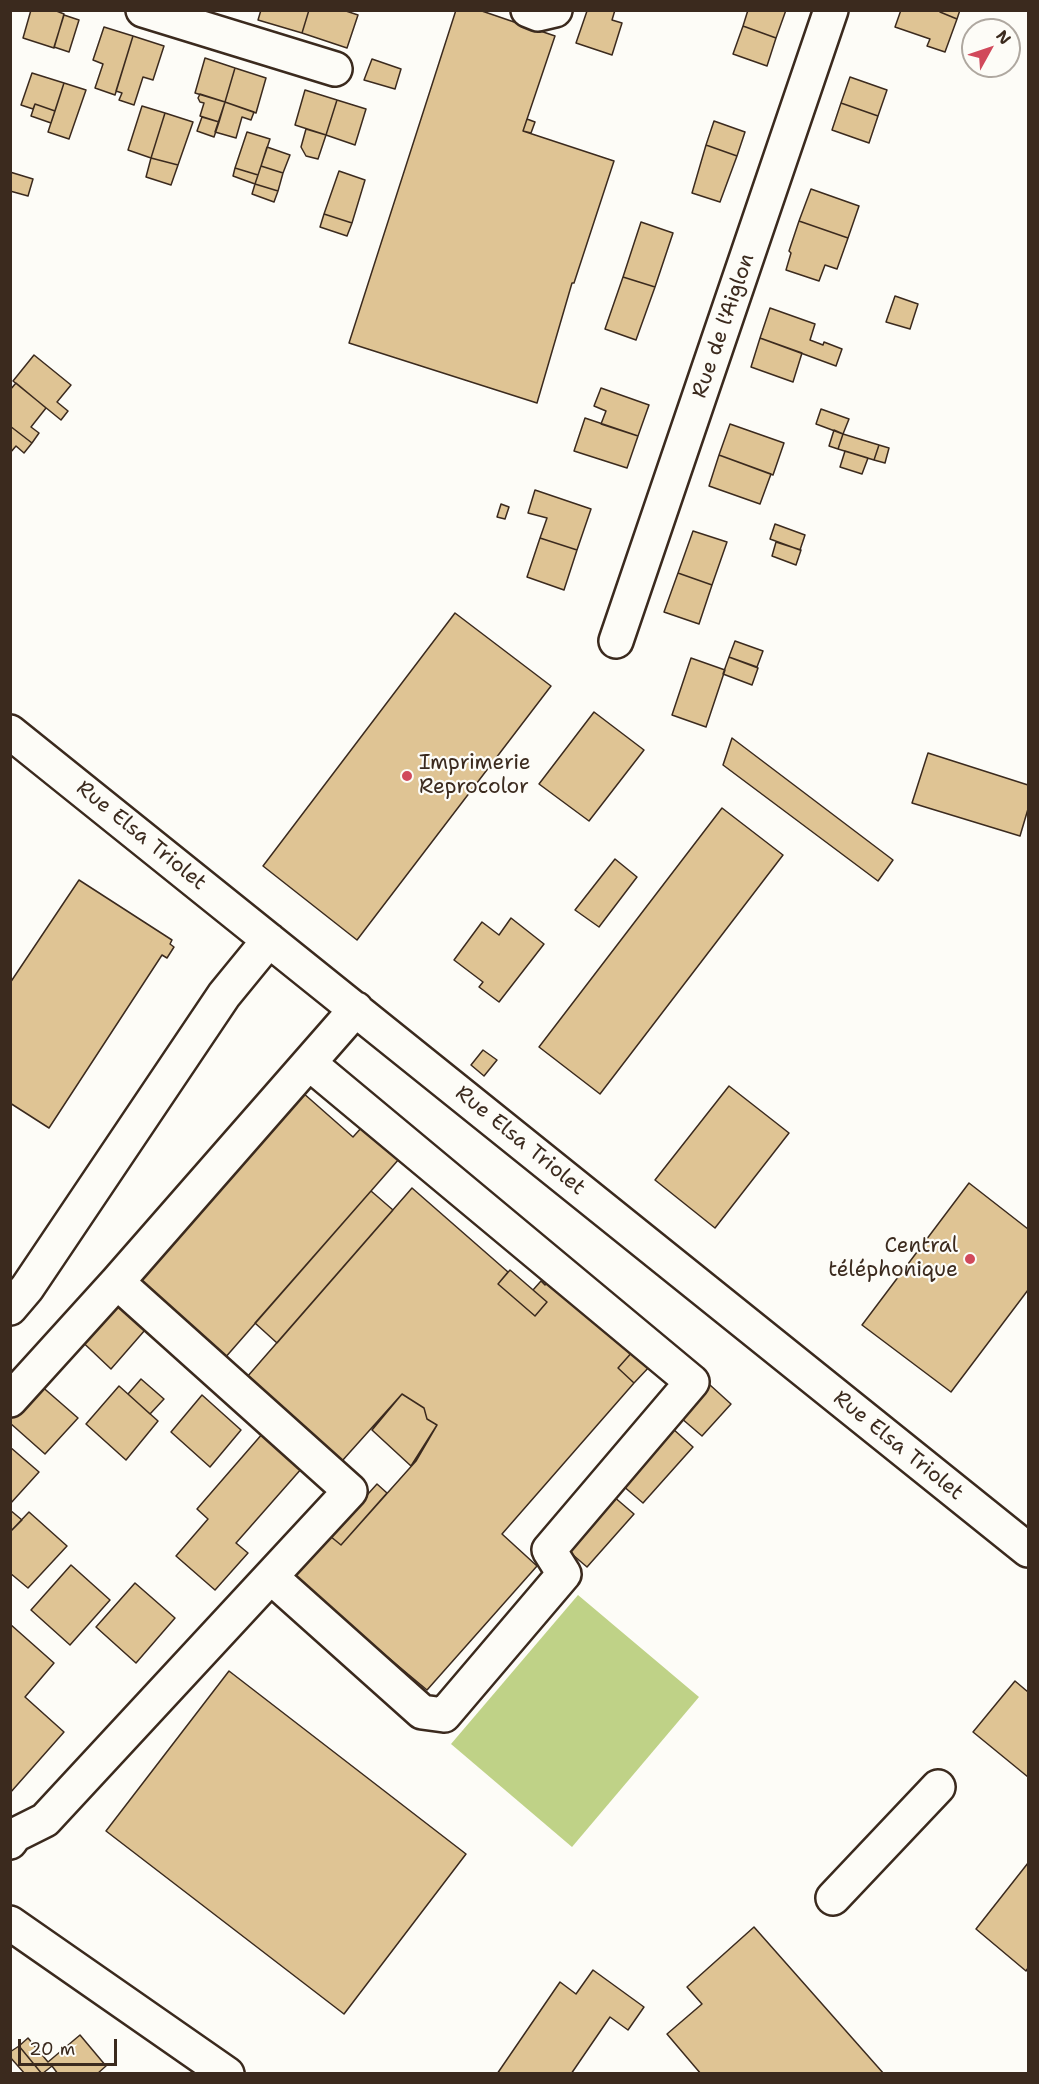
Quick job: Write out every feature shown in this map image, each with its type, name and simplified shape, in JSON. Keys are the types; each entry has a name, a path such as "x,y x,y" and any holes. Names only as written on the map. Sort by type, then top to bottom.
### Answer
{"street":[{"path":"142,10 334,69"},
{"path":"528,10 538,14 555,10"},
{"name":"Rue de l'Aiglon","path":"616,641 831,10"},
{"name":"Rue Elsa Triolet","path":"10,732 1029,1550"},
{"path":"10,1308 27,1288 224,995 269,940"},
{"path":"10,1400 356,1010"},
{"path":"271,1576 422,1712 444,1715 564,1574 549,1550 692,1382 309,1063"},
{"path":"12,1836 45,1820 350,1491 117,1282"},
{"path":"833,1898 938,1787"},
{"path":"11,1924 227,2073"}],"green space":[{"path":"578,1595 699,1697 572,1847 451,1744"}],"building":[{"path":"31,10 54,10 64,14 54,48 23,38"},
{"path":"261,10 309,10 302,33 258,20"},
{"path":"309,10 343,10 358,15 347,48 302,33"},
{"path":"456,10 479,10 555,36 523,131 614,161 574,283 572,283 537,403 349,343"},
{"path":"584,10 615,10 612,20 622,23 612,55 576,43 587,11"},
{"path":"748,10 786,10 776,38 743,26"},
{"path":"901,10 940,10 957,19 945,52 927,46 930,39 895,27"},
{"path":"940,10 960,10 957,19"},
{"path":"64,15 79,20 69,52 54,47"},
{"path":"743,26 776,38 767,66 733,54"},
{"path":"104,27 133,36 115,95 95,88 103,64 93,60"},
{"path":"133,36 164,46 153,80 143,77 134,105 119,100 122,93 116,91"},
{"path":"205,58 235,68 225,102 195,93"},
{"path":"372,59 401,69 395,89 364,80"},
{"path":"235,68 266,78 256,113 225,102"},
{"path":"32,73 64,83 55,111 35,104 33,109 21,105"},
{"path":"850,77 887,90 878,116 841,103"},
{"path":"64,83 86,90 69,139 48,132"},
{"path":"305,90 337,100 326,135 295,125"},
{"path":"200,94 225,102 219,122 200,116 204,103 198,98"},
{"path":"337,100 366,109 355,145 326,135"},
{"path":"225,102 254,112 251,120 242,117 236,138 215,132"},
{"path":"841,103 878,116 869,143 832,130"},
{"path":"35,104 55,111 51,123 31,116"},
{"path":"142,106 165,113 151,158 128,150"},
{"path":"165,113 193,122 178,165 151,158"},
{"path":"202,117 219,122 214,137 197,131"},
{"path":"527,119 535,122 531,133 523,131"},
{"path":"714,121 745,132 737,156 706,145"},
{"path":"306,129 326,135 318,159 306,156 301,147"},
{"path":"247,132 270,139 258,175 235,168"},
{"path":"706,145 737,156 720,202 692,193"},
{"path":"267,147 290,155 283,173 261,166"},
{"path":"151,158 178,165 171,185 146,177"},
{"path":"261,166 283,173 278,191 255,184"},
{"path":"235,168 258,175 255,184 233,176"},
{"path":"339,171 365,180 352,223 324,214"},
{"path":"10,172 33,179 28,196 10,191"},
{"path":"255,184 278,191 274,202 252,194"},
{"path":"811,189 859,206 848,238 799,221"},
{"path":"324,214 352,223 347,236 320,227"},
{"path":"799,221 848,238 837,269 825,265 819,281 786,270 791,253 789,251"},
{"path":"641,222 673,233 655,287 623,277"},
{"path":"623,277 655,287 636,340 605,329"},
{"path":"895,296 918,304 910,329 886,322"},
{"path":"770,308 815,324 810,340 823,345 824,342 842,349 836,366 760,338"},
{"path":"760,338 802,353 793,382 751,367"},
{"path":"34,355 71,385 57,402 68,411 61,420 13,381"},
{"path":"16,383 46,408 31,427 39,433 32,443 10,426 10,390"},
{"path":"601,388 649,405 638,436 601,424 606,411 594,406"},
{"path":"821,409 849,419 843,434 816,424"},
{"path":"585,418 638,436 627,468 574,451"},
{"path":"730,424 784,443 773,475 719,455"},
{"path":"10,426 32,443 24,453 16,446 10,453"},
{"path":"834,430 843,434 838,449 829,446"},
{"path":"843,434 879,445 874,460 838,449"},
{"path":"879,445 889,448 885,463 874,460"},
{"path":"845,451 868,458 862,474 840,467"},
{"path":"719,455 771,474 760,504 709,486"},
{"path":"535,490 591,509 577,550 540,538 547,518 528,513"},
{"path":"501,504 509,507 505,519 497,517"},
{"path":"775,524 805,535 800,550 770,539"},
{"path":"693,531 727,542 712,585 678,573"},
{"path":"540,538 577,550 564,590 527,577"},
{"path":"776,542 801,550 796,565 772,556"},
{"path":"678,573 712,585 699,624 664,612"},
{"name":"Imprimerie Reprocolor","path":"455,613 551,686 357,940 263,866"},
{"path":"735,641 763,651 757,667 729,657"},
{"path":"729,657 758,668 752,685 723,674"},
{"path":"691,658 725,670 706,727 672,715"},
{"path":"594,712 644,750 589,821 539,784"},
{"path":"732,738 893,860 878,881 723,765"},
{"path":"928,753 1028,785 1028,809 1020,836 912,803"},
{"path":"722,808 783,855 600,1094 539,1047"},
{"path":"615,859 637,877 599,927 575,910"},
{"path":"79,880 172,940 170,944 174,947 167,958 162,955 49,1128 10,1103 10,983"},
{"path":"511,918 544,944 499,1002 479,987 483,982 454,960 482,922 499,935"},
{"path":"483,1050 497,1060 484,1076 471,1065"},
{"path":"294,1085 353,1137 362,1127 399,1159 224,1359 129,1274"},
{"path":"729,1086 789,1133 715,1228 655,1180"},
{"name":"Central téléphonique","path":"969,1183 1028,1229 1028,1290 951,1392 862,1325"},
{"path":"412,1188 508,1272 498,1284 535,1316 547,1302 533,1290 541,1281 545,1285 552,1278 634,1350 618,1368 634,1383 502,1534 537,1566 427,1690 293,1578 330,1536 341,1545 416,1461 437,1425 427,1419 424,1408 402,1394 342,1461 247,1377"},
{"path":"371,1191 393,1210 277,1343 255,1323"},
{"path":"510,1270 547,1302 535,1316 498,1284"},
{"path":"106,1296 145,1330 111,1369 73,1333"},
{"path":"634,1350 651,1365 634,1383 618,1368"},
{"path":"141,1379 164,1399 150,1414 128,1394"},
{"path":"39,1384 78,1418 45,1454 10,1423 10,1417"},
{"path":"710,1385 731,1404 702,1436 681,1418"},
{"path":"119,1386 158,1421 126,1460 86,1424"},
{"path":"402,1394 424,1408 427,1419 437,1425 411,1466 372,1430"},
{"path":"202,1395 241,1430 210,1467 171,1432"},
{"path":"672,1428 693,1447 643,1503 622,1485"},
{"path":"263,1433 302,1468 236,1543 248,1553 215,1590 176,1556 208,1519 197,1509"},
{"path":"10,1447 39,1472 10,1504"},
{"path":"377,1484 387,1493 341,1545 330,1536"},
{"path":"613,1496 634,1514 587,1567 566,1549"},
{"path":"10,1510 22,1520 10,1532"},
{"path":"29,1512 67,1546 28,1588 10,1573 10,1532"},
{"path":"71,1565 110,1600 70,1645 31,1610"},
{"path":"135,1583 175,1618 136,1663 96,1627"},
{"path":"10,1624 54,1663 25,1697 64,1732 10,1793"},
{"path":"229,1671 466,1854 344,2014 106,1831"},
{"path":"1015,1681 1028,1692 1028,1777 973,1732"},
{"path":"1028,1863 1028,1968 1026,1971 976,1929"},
{"path":"754,1927 884,2074 701,2074 667,2034 702,2004 687,1987"},
{"path":"593,1970 644,2007 628,2030 610,2017 571,2074 497,2074 560,1982 576,1994"},
{"path":"80,2035 106,2066 97,2074 58,2074 52,2066 42,2074 19,2046 28,2038 48,2062"},
{"path":"19,2046 42,2074 25,2074 10,2057 10,2052"}],"place":[{"name":"Imprimerie Reprocolor","path":"407,776"},
{"name":"Central téléphonique","path":"970,1259"}]}
